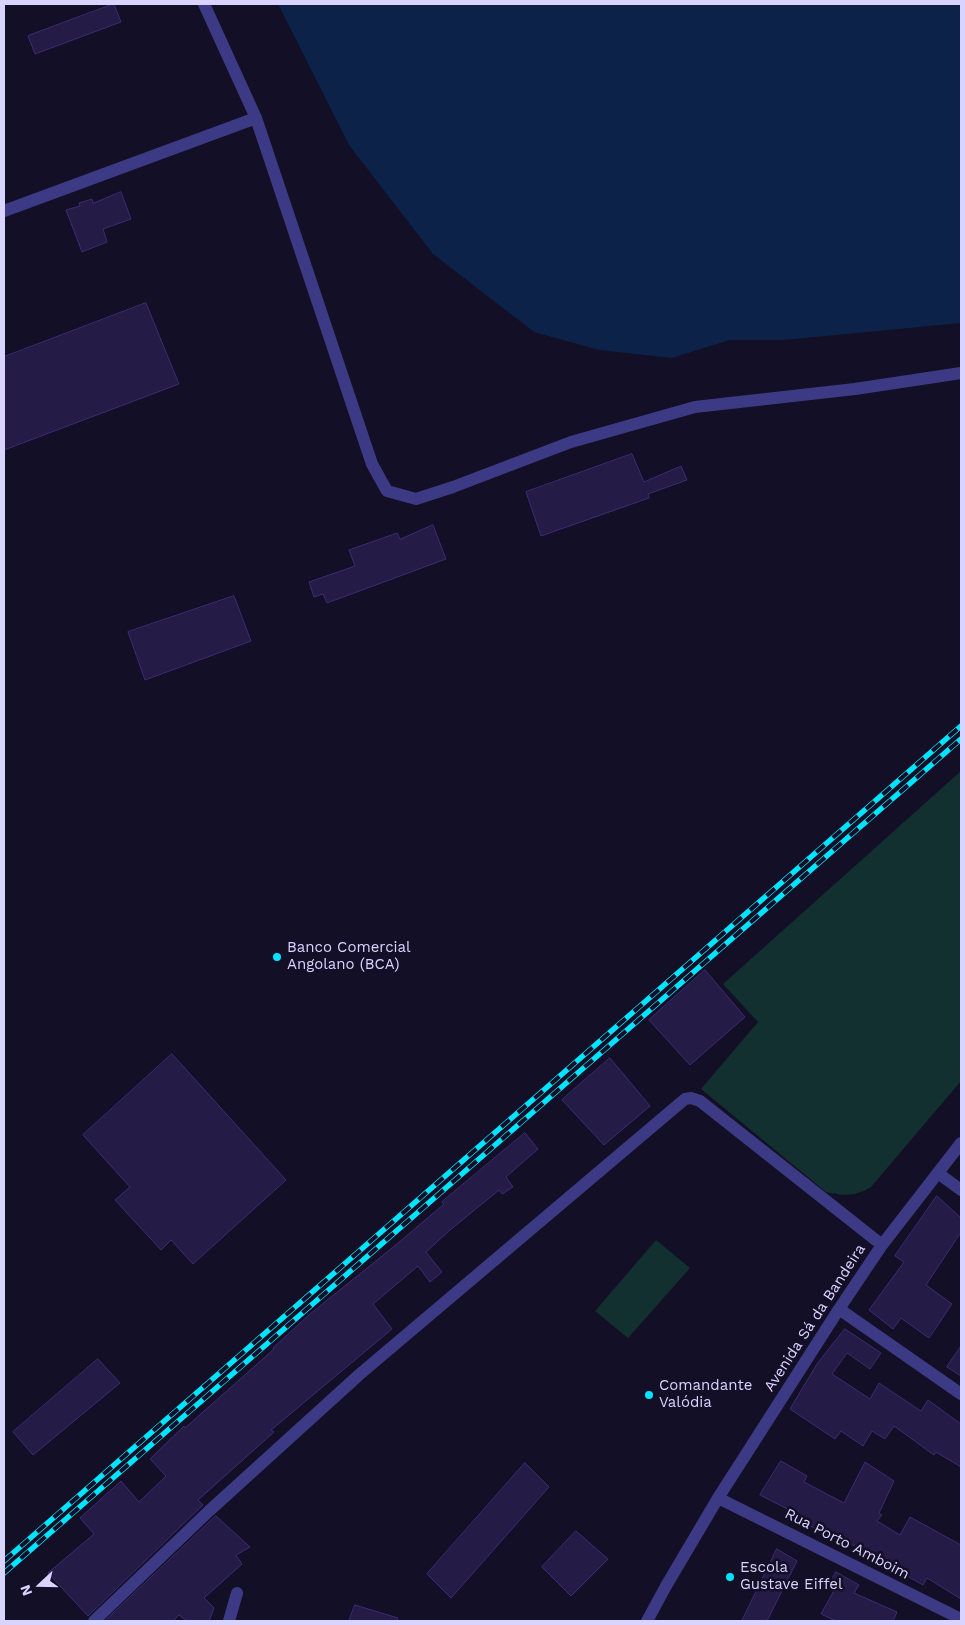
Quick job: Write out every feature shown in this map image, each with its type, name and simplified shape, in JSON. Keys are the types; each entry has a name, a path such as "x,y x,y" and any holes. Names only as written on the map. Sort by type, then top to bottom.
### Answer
{"street":[{"path":"204,4 256,118 372,464 387,491 416,499 453,487 571,442 695,407 855,390 961,373"},
{"path":"4,211 256,118"},
{"path":"94,1621 209,1511 360,1374 685,1099 691,1098 700,1101 882,1245"},
{"name":"Avenida Sá da Bandeira","path":"647,1621 718,1498 838,1309 882,1245 961,1144"},
{"path":"938,1173 961,1190"},
{"path":"838,1309 961,1394"},
{"name":"Rua Porto Amboim","path":"718,1498 961,1619"},
{"path":"229,1621 236,1593"}],"green space":[{"path":"961,771 961,1081 871,1187 859,1193 849,1195 826,1192 701,1089 758,1022 723,984"},
{"path":"656,1240 690,1268 628,1338 595,1311"}],"water":[{"path":"278,4 961,4 961,323 784,340 730,340 672,358 599,350 534,332 433,254 349,145"}],"building":[{"path":"114,4 121,22 35,54 28,36"},
{"path":"121,192 131,219 103,229 107,242 82,252 66,210 80,206 79,203 92,199 93,203"},
{"path":"146,303 179,384 4,450 4,357"},
{"path":"632,454 644,482 681,466 687,480 648,494 649,498 541,536 526,492"},
{"path":"433,525 446,559 327,603 323,594 314,597 309,582 355,566 349,550 397,533 400,539"},
{"path":"234,596 251,641 145,680 128,632"},
{"path":"705,970 745,1017 690,1065 649,1020"},
{"path":"172,1054 286,1180 193,1264 171,1240 161,1250 115,1200 130,1187 83,1135"},
{"path":"610,1058 650,1106 604,1145 562,1100"},
{"path":"525,1133 538,1149 506,1177 513,1187 502,1194 499,1190 426,1252 442,1272 430,1282 418,1266 373,1304 392,1329 271,1430 274,1432 198,1500 203,1505 88,1616 48,1573 94,1534 80,1518 121,1481 139,1502 166,1476 150,1459 184,1426 185,1428 274,1349 310,1314 397,1244 444,1204 442,1202"},
{"path":"937,1196 961,1218 961,1232 926,1285 952,1304 929,1338 901,1318 893,1329 869,1310 904,1262 895,1256"},
{"path":"845,1329 881,1353 870,1369 847,1353 832,1374 870,1399 879,1383 921,1411 928,1400 961,1424 961,1467 936,1452 934,1455 894,1426 885,1439 872,1431 863,1446 841,1431 835,1439 790,1409 817,1364"},
{"path":"961,1346 961,1376 947,1367"},
{"path":"98,1359 120,1383 33,1455 13,1432"},
{"path":"781,1461 807,1476 804,1482 844,1503 865,1462 894,1481 879,1513 882,1515 877,1521 900,1535 910,1517 961,1545 961,1599 927,1578 923,1585 837,1536 835,1539 801,1521 803,1517 760,1495"},
{"path":"525,1463 549,1487 451,1598 427,1574"},
{"path":"216,1516 250,1547 236,1555 242,1564 204,1598 214,1608 209,1621 187,1621 179,1615 173,1621 105,1621"},
{"path":"576,1531 608,1559 571,1596 542,1567"},
{"path":"777,1549 797,1561 767,1621 742,1621"},
{"path":"836,1572 859,1585 854,1593 897,1612 893,1621 836,1621 821,1614 836,1587 830,1584"},
{"path":"355,1605 398,1618 397,1621 349,1621"}],"railway":[{"path":"4,1561 961,726"},
{"path":"4,1573 961,739"}],"place":[{"name":"Banco Comercial Angolano (BCA)","path":"277,957"},
{"name":"Comandante Valódia","path":"649,1395"},
{"name":"Escola Gustave Eiffel","path":"730,1577"}]}
